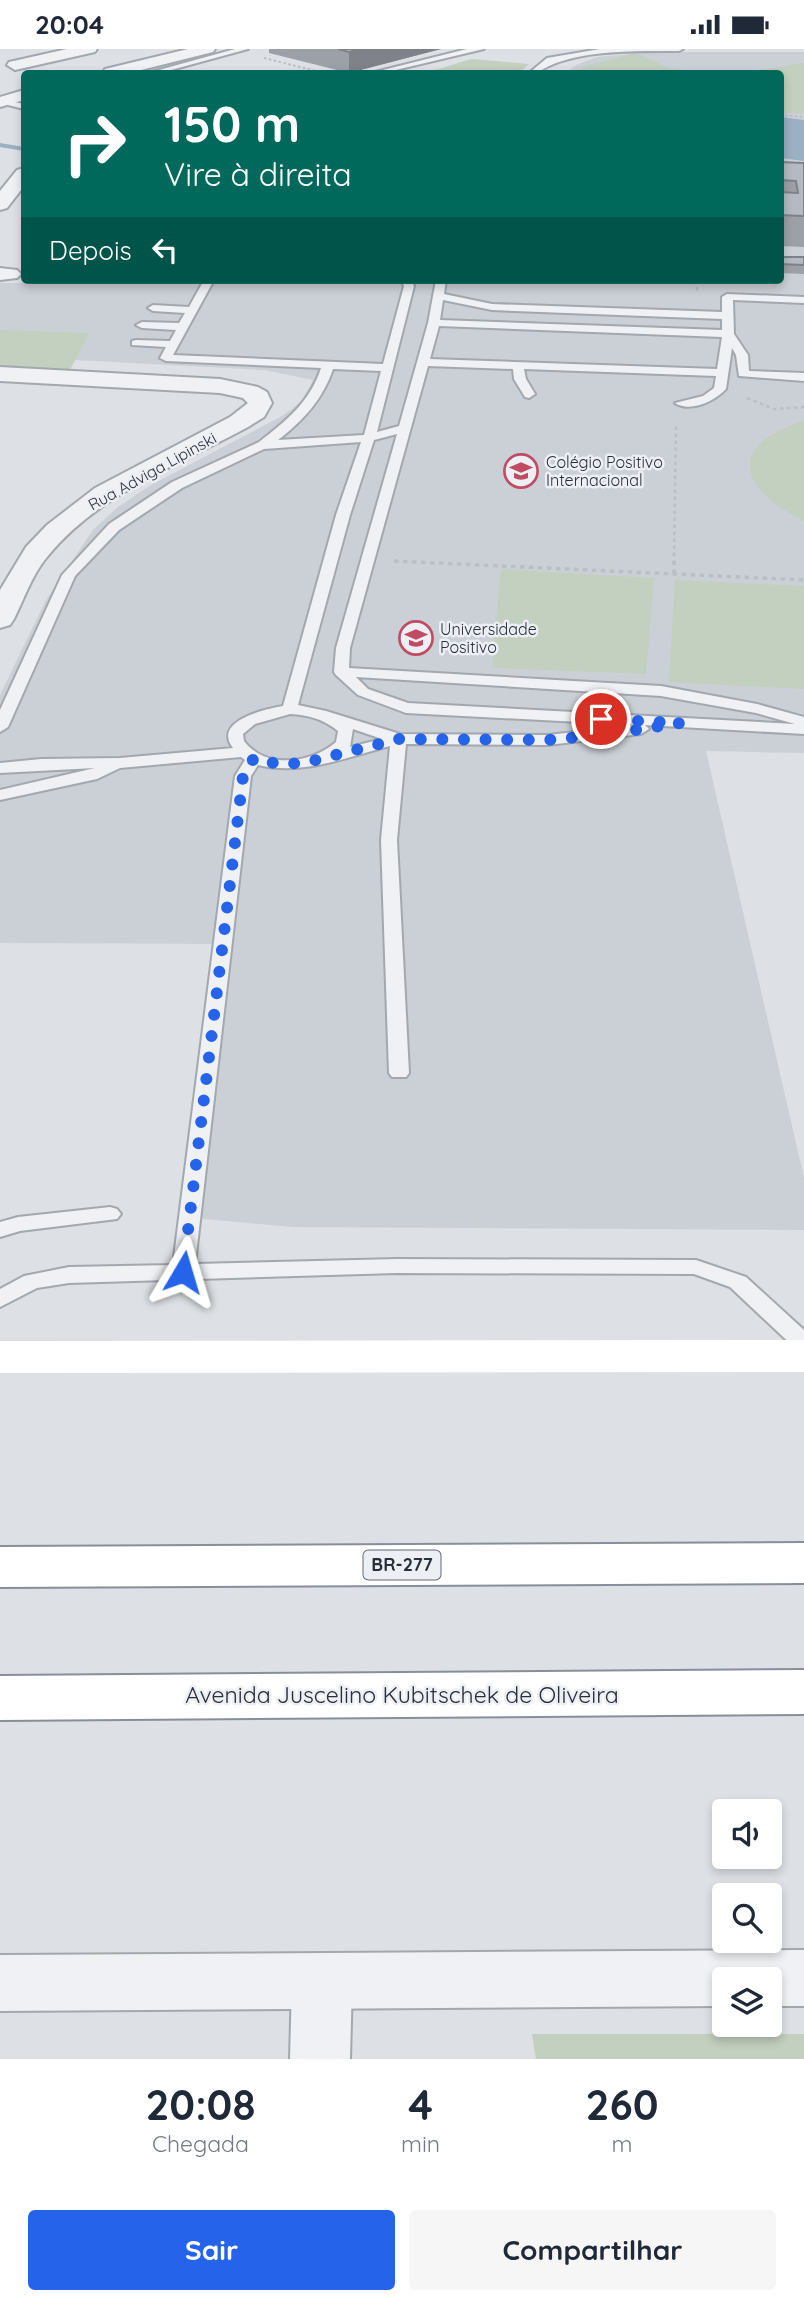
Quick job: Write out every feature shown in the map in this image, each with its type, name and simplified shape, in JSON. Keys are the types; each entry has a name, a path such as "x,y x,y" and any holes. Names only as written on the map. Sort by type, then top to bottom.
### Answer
{"main road":[{"path":"0,1357 804,1356"},
{"name":"BR-277","path":"0,1567 804,1563"},
{"name":"Avenida Juscelino Kubitschek de Oliveira","path":"0,1698 804,1692"}],"street":[{"path":"15,65 89,49"},
{"path":"124,70 198,50"},
{"path":"64,55 111,70"},
{"path":"0,204 21,178"},
{"name":"Rua Adviga Lipinski","path":"0,374 220,386 242,390 259,397 260,403 254,412 239,422 124,483 73,516 36,553 3,606"},
{"path":"0,1983 804,1978"},
{"path":"320,2059 322,1983"}],"lane":[{"path":"164,70 244,49"},
{"path":"386,70 480,49"},
{"path":"537,70 549,60 569,54 605,50 679,49"},
{"path":"207,284 166,358 388,368"},
{"path":"341,672 343,648 434,323 424,301 408,284"},
{"path":"290,709 297,676 325,587 329,563 388,368 424,301 438,284"},
{"path":"681,403 707,398 720,389 724,373 723,351 728,334 727,297 804,300"},
{"path":"424,301 492,307 728,316"},
{"path":"488,325 492,307"},
{"path":"153,308 193,310"},
{"path":"434,323 728,334"},
{"path":"142,325 183,327"},
{"path":"728,334 742,355 743,374 804,377"},
{"path":"136,343 173,344"},
{"path":"423,362 724,373"},
{"path":"0,727 69,575 88,552 114,527 142,506 177,485 262,445 285,430 312,403 324,381 328,365"},
{"path":"518,365 520,379 529,394"},
{"path":"262,445 369,437 404,428"},
{"path":"341,672 661,691 757,709 804,722"},
{"path":"341,672 363,692 406,708 804,729"},
{"path":"249,755 237,744 236,736 241,725 271,711 315,711 399,739"},
{"path":"327,757 344,744 345,730 334,718"},
{"path":"0,768 249,755 278,764 304,763 399,739 548,740 680,723"},
{"path":"399,739 389,841 399,1073"},
{"path":"183,1272 243,776 249,755"},
{"path":"0,795 91,776 120,763"},
{"path":"0,1230 18,1224 110,1214"},
{"path":"0,1299 32,1280 69,1275 397,1266 696,1267 738,1282 804,1343"}],"path":[{"path":"256,56 312,70"},
{"path":"784,115 804,117"},
{"path":"720,389 775,411 804,407"},
{"path":"674,574 676,417"},
{"path":"393,561 804,580"}],"shaded area":[{"name":"Universidade Positivo","path":"653,52 804,52 804,753 706,751 804,1178 804,1230 293,1227 182,1217 216,944 0,943 0,695 46,600 93,530 118,507 151,485 282,416 301,402 313,380 264,370 0,356 0,283 784,284 784,70 569,70 597,57"}],"green space":[{"path":"632,54 669,68 682,70 578,70"},
{"path":"471,59 529,64 522,70 432,70"},
{"path":"804,63 804,114 784,112 784,70 761,70"},
{"path":"0,330 89,333 70,370 0,367"},
{"path":"804,421 804,521 766,496 755,482 750,469 752,455 761,443 778,431"},
{"path":"501,569 654,578 646,674 492,668"},
{"path":"675,580 804,586 804,689 669,682"},
{"path":"532,2034 712,2034 712,2037 782,2037 782,2034 804,2034 804,2059 536,2059"}],"water":[{"path":"784,117 804,120 804,161 784,158"}],"building":[{"path":"338,49 359,49 349,52"},
{"path":"784,162 804,163 804,216 784,215 784,192 798,193 796,181 784,180"},
{"path":"784,257 804,257 804,265 784,264"}],"waterway":[{"path":"0,145 21,148"}],"place":[{"name":"Colégio Positivo Internacional","path":"521,471"},
{"name":"Universidade Positivo","path":"416,638"}],"route":[{"path":"183,1272 243,776 254,758 278,764 304,763 372,748 399,739 548,740 680,723 601,719"}]}
